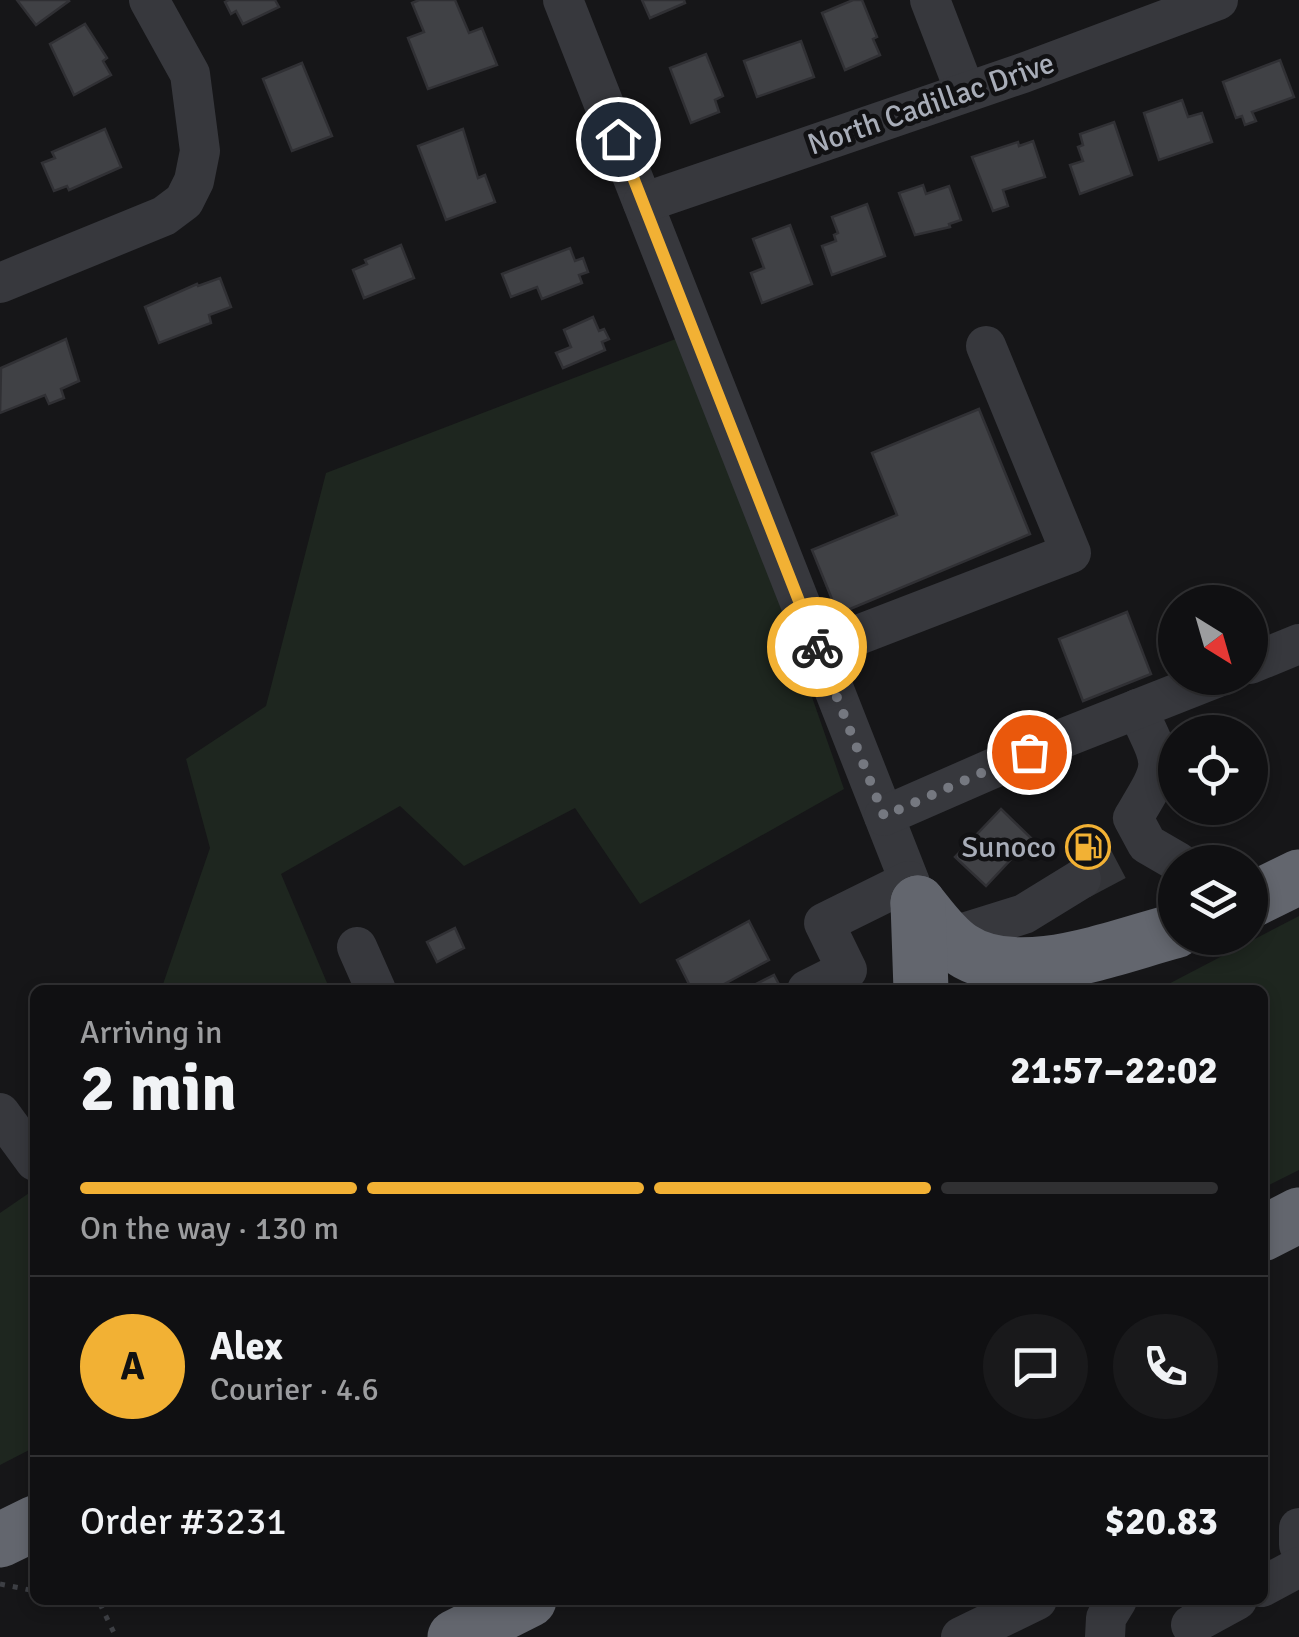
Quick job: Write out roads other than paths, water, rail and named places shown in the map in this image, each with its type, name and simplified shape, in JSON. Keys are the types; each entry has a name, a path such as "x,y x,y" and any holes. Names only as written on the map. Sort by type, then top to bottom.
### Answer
{"highway":[{"path":"1268,893 1299,877"},
{"path":"925,907 970,955 991,963 1025,940 1158,932"},
{"path":"922,985 925,907"},
{"path":"1086,985 1158,949"},
{"path":"1268,1231 1299,1215"},
{"path":"0,1540 30,1525"},
{"path":"455,1637 519,1605"}],"street":[{"path":"0,282 164,216 184,201 194,180 200,151 190,74 149,0"},
{"path":"563,0 884,816 925,907 824,923 846,970 817,985"},
{"path":"930,0 965,90"},
{"name":"North Cadillac Drive","path":"643,204 1023,73 1218,0"},
{"path":"818,650 1071,553 986,346"},
{"path":"1268,657 1299,644"},
{"path":"884,816 1173,695"},
{"path":"1137,709 1160,758 1158,775 1133,818 1149,855"},
{"path":"1025,940 1082,878"},
{"path":"358,947 374,985"},
{"path":"0,1113 30,1153"},
{"path":"1299,1528 1299,1545"},
{"path":"1268,1584 1299,1567"},
{"path":"961,1637 1027,1605"},
{"path":"1104,1637 1106,1618 1114,1605"},
{"path":"1190,1621 1227,1605"}],"tunnel":[{"path":"1081,879 1121,858"}],"place":[{"name":"Sunoco","path":"1088,847"}]}
